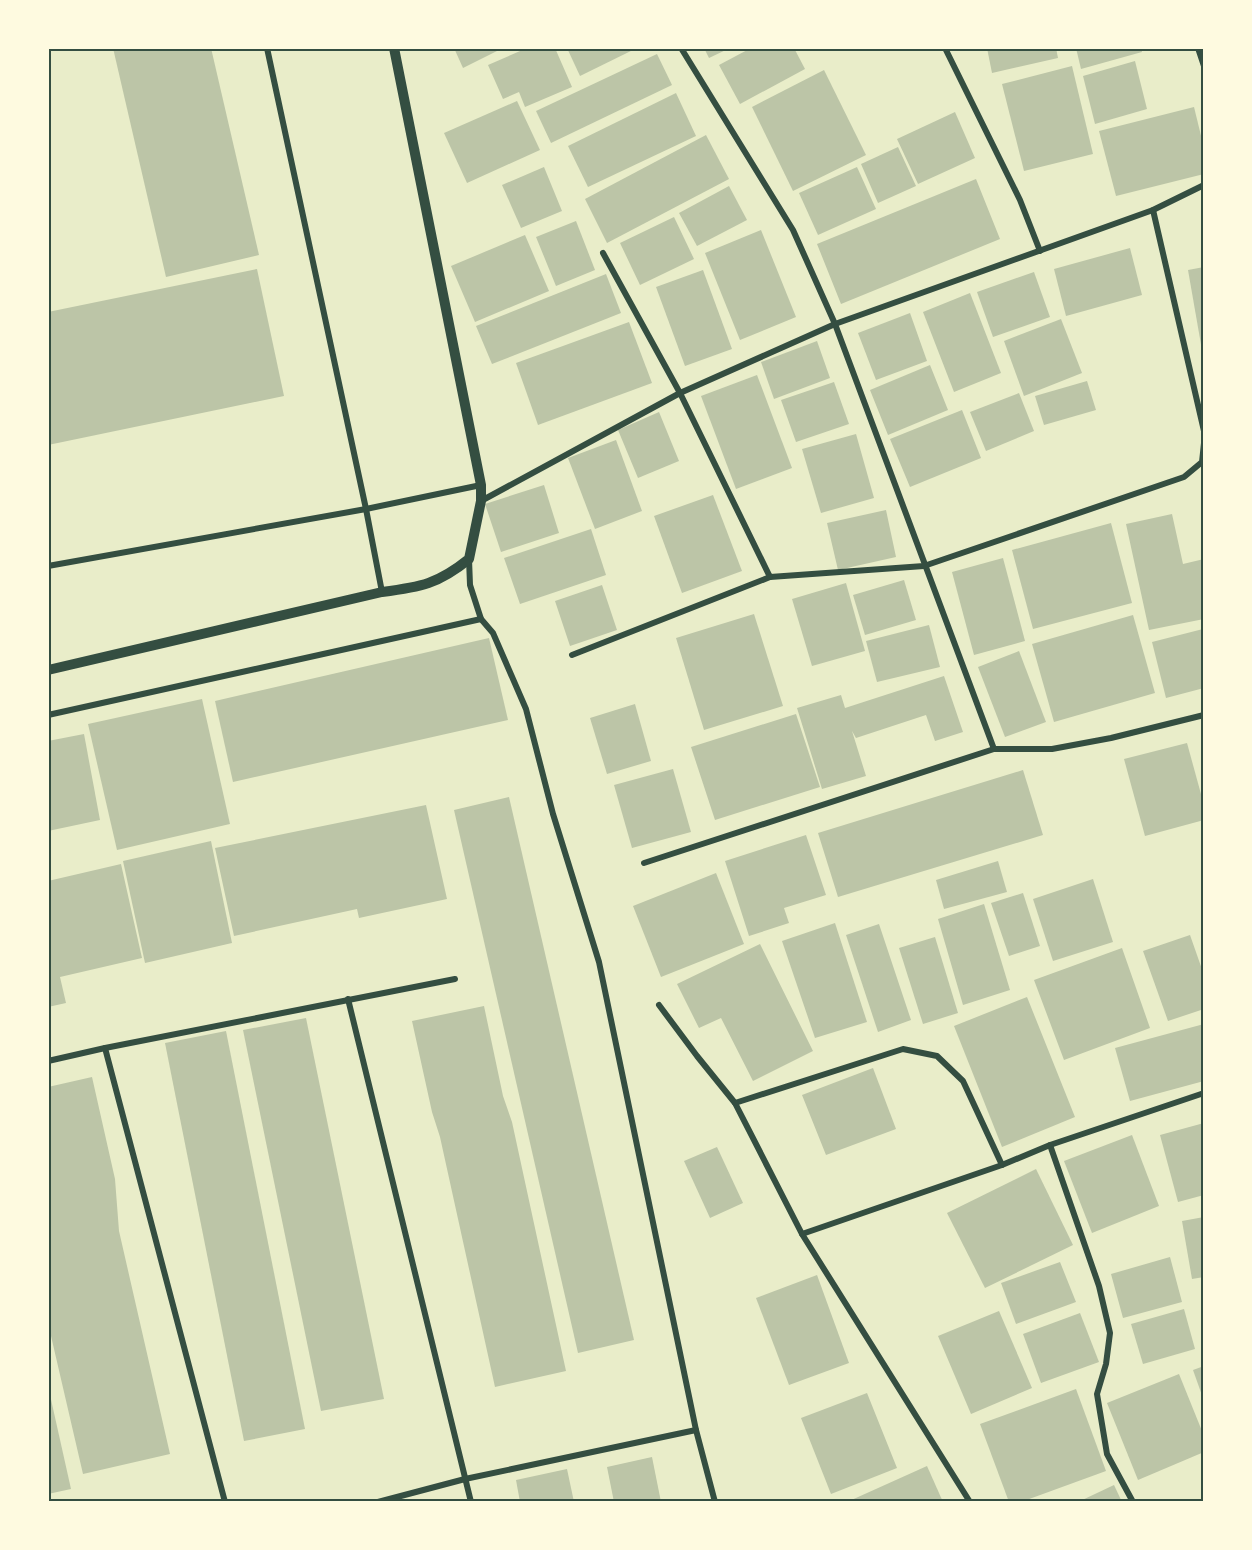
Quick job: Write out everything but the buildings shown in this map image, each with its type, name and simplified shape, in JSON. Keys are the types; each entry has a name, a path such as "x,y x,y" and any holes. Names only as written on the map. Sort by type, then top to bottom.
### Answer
{"street":[{"path":"267,48 382,592"},
{"path":"394,48 481,484 481,501 469,559 470,585 481,618 493,633 526,709 553,814 598,962 696,1430 715,1502"},
{"path":"681,48 793,230 835,324 994,749"},
{"path":"945,48 1020,200 1040,251"},
{"path":"1198,48 1204,66"},
{"path":"481,501 680,393 835,324 1153,210 1204,185"},
{"path":"1153,210 1204,431"},
{"path":"603,253 680,393 770,577"},
{"path":"572,656 770,577 924,566 1184,477 1202,462 1204,443"},
{"path":"48,566 366,509 481,484"},
{"path":"48,670 382,592 415,588 449,575 469,559"},
{"path":"48,715 481,618"},
{"path":"644,863 994,749 1053,749 1111,738 1204,715"},
{"path":"48,1061 455,979"},
{"path":"348,999 471,1502"},
{"path":"659,1005 696,1056 735,1103 802,1234 970,1502"},
{"path":"105,1048 225,1502"},
{"path":"735,1103 903,1049 937,1056 963,1081 1002,1165"},
{"path":"802,1234 1002,1165 1050,1145 1204,1093"},
{"path":"1050,1145 1099,1287 1110,1333 1106,1364 1097,1394 1107,1454 1133,1502"},
{"path":"378,1502 465,1479 696,1430"}]}
